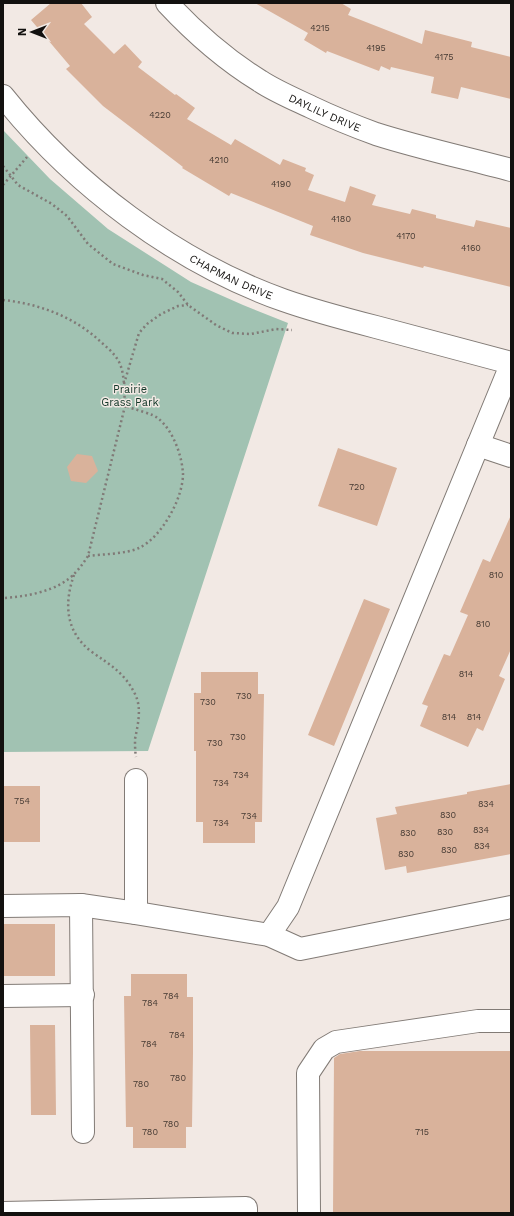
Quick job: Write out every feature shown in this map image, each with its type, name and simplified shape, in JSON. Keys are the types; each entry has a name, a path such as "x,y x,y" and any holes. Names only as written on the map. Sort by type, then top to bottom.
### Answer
{"street":[{"name":"DAYLILY DRIVE","path":"166,3 233,62 260,82 299,102 339,120 376,134 511,170"},
{"name":"CHAPMAN DRIVE","path":"3,96 43,141 76,174 135,221 194,260 236,281 283,300 327,314 511,364"},
{"path":"269,935 288,907 511,364"},
{"path":"478,445 511,456"},
{"path":"136,780 136,913"},
{"path":"3,906 81,905 269,935 300,949 511,907"},
{"path":"81,905 83,1132"},
{"path":"3,996 82,995"},
{"path":"309,1213 308,1073 324,1049 336,1042 478,1020 511,1021"},
{"path":"3,1212 246,1208 246,1213"}],"path":[{"path":"3,186 28,157"},
{"path":"3,166 18,185 52,204 67,216 88,244 113,264 143,275 162,279 178,292 188,305 216,325 232,333 251,334 276,329 292,330"},
{"path":"3,300 31,304 52,311 70,319 95,336 114,353 120,364 124,384 125,406 88,556 74,574 56,586 34,594 3,598"},
{"path":"124,384 138,333 147,324 161,314 178,306 188,305"},
{"path":"88,556 139,548 152,539 163,527 179,494 182,474 179,453 170,432 158,418 125,406"},
{"path":"74,574 69,590 67,605 71,626 79,640 90,651 114,666 126,679 135,695 138,710 138,724 135,740 136,780"}],"green space":[{"name":"Prairie Grass Park","path":"3,130 50,179 108,229 191,282 288,323 148,751 3,752"}],"building":[{"path":"51,3 81,3 92,17 84,24 114,54 125,44 142,62 138,67 195,108 187,119 231,145 235,139 280,165 283,159 306,168 305,171 314,175 308,190 345,202 350,186 376,195 372,205 410,214 412,209 436,215 436,218 474,227 476,220 511,228 511,287 363,253 310,235 313,226 231,193 229,196 182,168 183,167 103,106 66,69 70,66 31,20"},
{"path":"255,3 341,3 351,9 348,15 422,44 425,30 472,42 471,47 511,57 511,99 461,87 458,99 431,93 434,77 391,67 390,70 381,66 379,71 327,51 326,53 304,40 308,33"},
{"path":"338,448 397,468 377,526 318,506"},
{"path":"77,454 92,456 98,471 86,483 71,481 67,467"},
{"path":"511,515 511,649 499,676 505,679 483,731 477,728 468,747 420,726 428,706 422,704 444,654 450,656 468,615 460,612 483,559 490,562"},
{"path":"364,599 390,609 334,746 308,735"},
{"path":"201,672 258,672 258,694 264,694 262,822 255,822 255,843 203,843 203,822 196,822 194,693 201,693"},
{"path":"511,784 511,854 407,873 406,866 385,870 376,818 397,814 395,807 467,794 467,792"},
{"path":"3,786 40,786 40,842 3,842"},
{"path":"3,924 55,924 55,976 3,976"},
{"path":"131,974 187,974 187,997 193,997 193,1053 192,1127 186,1127 186,1148 133,1148 133,1127 126,1127 124,996 131,996"},
{"path":"30,1025 55,1025 56,1115 31,1115"},
{"path":"360,1051 511,1051 511,1213 333,1213 334,1058 340,1054"}]}
